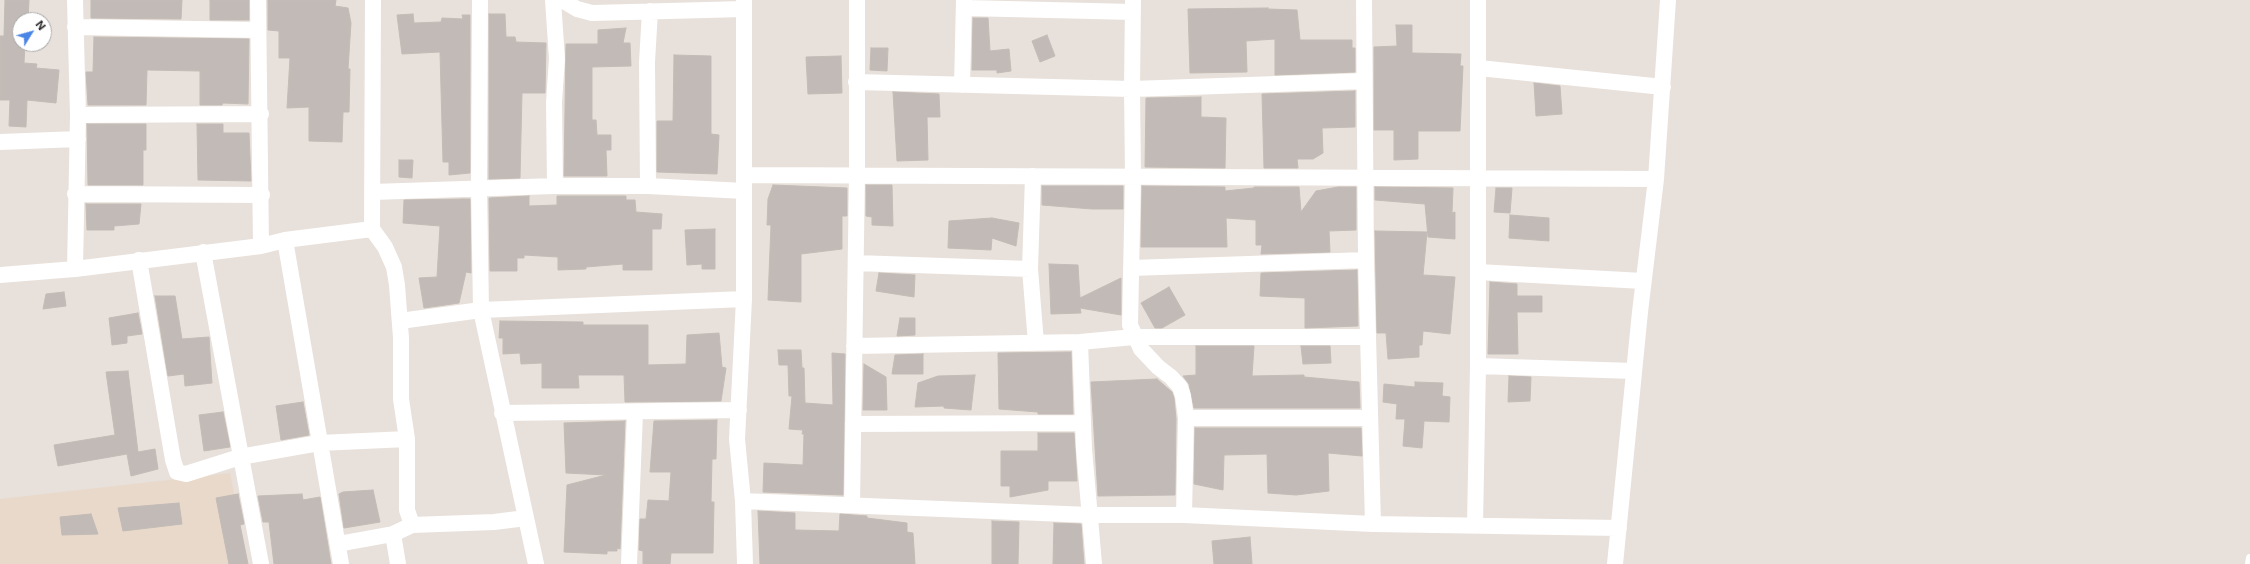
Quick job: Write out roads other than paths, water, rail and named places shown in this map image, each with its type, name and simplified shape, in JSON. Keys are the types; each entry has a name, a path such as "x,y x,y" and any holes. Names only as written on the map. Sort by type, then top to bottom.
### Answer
{"street":[{"path":"75,0 78,115 75,194 75,269"},
{"path":"258,0 262,195 261,246"},
{"path":"373,0 372,229 385,247 394,267 400,320 401,399 407,438 407,510 412,525"},
{"path":"480,0 479,188 481,310 502,413 536,564"},
{"path":"553,0 557,59 554,102 555,186"},
{"path":"562,0 577,10 592,13 744,5 744,299 737,439 743,501 745,564"},
{"path":"852,505 857,174 857,0"},
{"path":"1364,0 1364,176 1367,337 1374,524"},
{"path":"1475,525 1478,366 1478,0"},
{"path":"1615,564 1643,281 1656,179 1668,0"},
{"path":"962,85 964,4 1133,6 1133,177 1130,325 1134,337 1147,357 1171,377 1180,387 1185,406 1186,418 1184,515"},
{"path":"648,186 647,62 650,11"},
{"path":"75,27 258,30"},
{"path":"1479,68 1662,87"},
{"path":"856,82 1132,89 1364,82"},
{"path":"78,115 261,114"},
{"path":"0,142 78,139"},
{"path":"744,175 857,174 1133,177 1364,176 1479,179 1656,179"},
{"path":"1032,176 1030,269 1036,343"},
{"path":"372,192 555,186 648,186 744,191"},
{"path":"75,194 262,195"},
{"path":"0,275 75,269 261,246 285,240 372,229"},
{"path":"285,240 341,564"},
{"path":"203,252 261,564"},
{"path":"139,260 173,460 177,472 186,474 240,457 319,443 407,438"},
{"path":"1131,268 1366,260"},
{"path":"856,263 1030,269"},
{"path":"1478,272 1643,281"},
{"path":"400,320 481,310 744,299"},
{"path":"854,346 1080,342 1134,337 1367,337"},
{"path":"1080,342 1083,423 1094,564"},
{"path":"1478,366 1634,371"},
{"path":"502,413 739,410"},
{"path":"629,564 635,412"},
{"path":"1186,418 1370,418"},
{"path":"853,424 1083,423"},
{"path":"743,501 1090,515 1184,515 1374,524 1619,528"},
{"path":"338,544 393,534 412,525 494,522 526,518"},
{"path":"393,534 398,564"}],"lane":[{"path":"2249,564 2250,558"}]}
